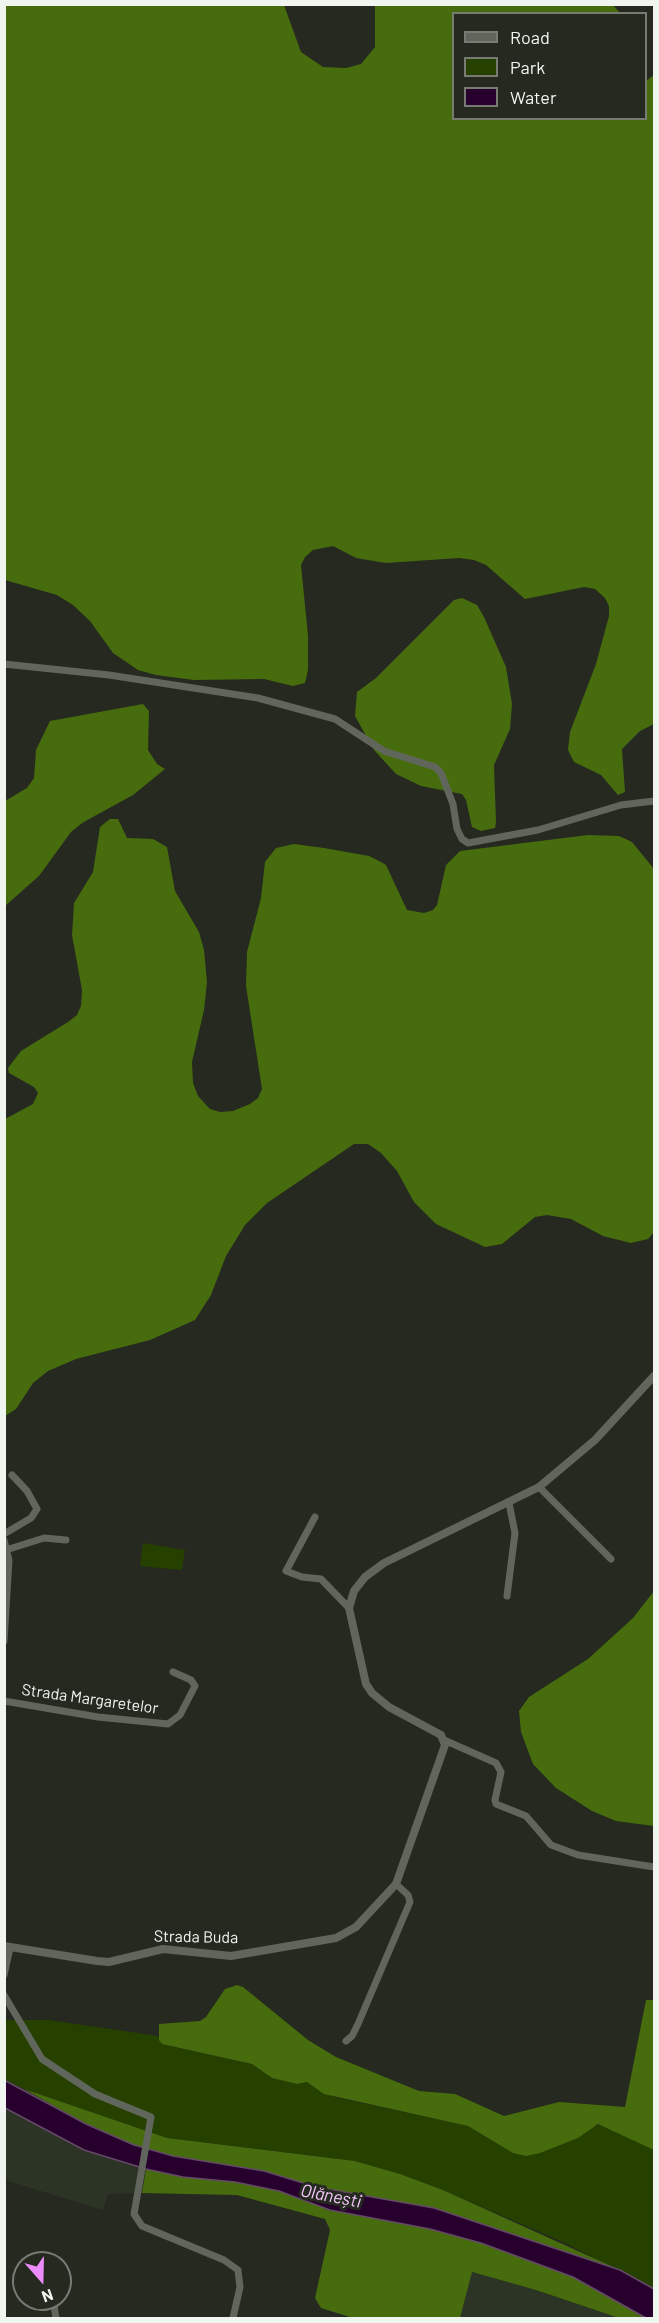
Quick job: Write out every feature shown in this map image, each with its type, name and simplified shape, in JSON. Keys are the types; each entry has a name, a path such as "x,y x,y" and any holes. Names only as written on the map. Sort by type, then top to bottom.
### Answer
{"street":[{"path":"4,664 109,675 248,697 335,720 384,751 435,767 441,773 453,804 457,829 468,843 538,830 621,804 654,801"},
{"path":"349,1608 357,1586 384,1563 539,1487 594,1440 651,1386 654,1376"},
{"path":"4,1534 31,1518 37,1509 27,1491 12,1475"},
{"path":"539,1487 611,1559"},
{"path":"507,1596 515,1533 509,1503"},
{"path":"315,1516 286,1571 295,1575 321,1579 349,1608 366,1684 372,1693 384,1704 436,1732 444,1740 496,1763 501,1772 496,1804 525,1816 551,1845 578,1855 654,1868"},
{"path":"9,1550 44,1538 66,1540"},
{"path":"4,1540 9,1550 4,1641"},
{"name":"Strada Margaretelor","path":"4,1701 98,1717 168,1724 180,1716 195,1686 191,1680 173,1672"},
{"name":"Strada Buda","path":"7,1947 97,1962 163,1949 231,1956 347,1934 396,1884 443,1752 444,1740"},
{"path":"346,2041 352,2036 358,2024 410,1902 408,1895 396,1884"},
{"path":"4,1975 7,1947"},
{"path":"4,1995 42,2059 94,2094 151,2117 134,2209 142,2226 224,2260 238,2270 240,2287 233,2319"}],"shaded area":[{"path":"4,2108 84,2150 146,2169 142,2193 108,2194 103,2210 5,2180"},
{"path":"471,2272 536,2290 619,2318 460,2318"}],"green space":[{"path":"612,4 619,12 452,12 452,120 647,120 647,80 654,75 654,724 640,731 622,749 625,792 618,795 601,775 574,762 568,750 570,732 596,664 609,616 609,606 605,598 595,589 584,587 525,599 486,565 474,560 459,558 386,563 356,558 333,546 313,550 305,557 301,565 308,636 308,670 305,683 293,686 264,679 194,680 138,670 113,653 90,621 73,605 57,595 5,580 5,5 284,5 301,52 323,67 346,68 361,64 375,47 375,5"},
{"path":"462,598 477,605 484,617 506,667 512,704 510,729 494,765 495,828 481,831 472,827 466,800 462,794 421,786 396,774 374,750 355,716 357,692 376,678 454,600"},
{"path":"143,704 149,711 148,750 157,764 165,769 133,795 82,823 71,832 39,876 5,906 5,801 27,788 34,778 36,750 50,721"},
{"path":"110,819 118,819 127,838 153,839 167,847 175,891 199,932 204,950 207,982 204,1010 192,1062 193,1083 198,1096 210,1109 220,1112 233,1111 250,1104 258,1098 262,1089 246,986 247,952 261,898 265,862 276,848 294,844 369,856 386,865 407,910 424,913 433,910 437,905 446,865 460,851 588,835 619,836 632,842 654,869 654,1232 648,1239 631,1243 603,1236 571,1219 547,1215 535,1217 502,1244 485,1247 436,1224 414,1202 397,1171 381,1153 368,1144 354,1144 267,1203 245,1225 226,1256 211,1295 195,1320 150,1340 76,1359 48,1371 33,1383 16,1409 5,1416 5,1119 33,1104 38,1093 34,1087 9,1073 8,1068 21,1051 68,1022 77,1015 81,1006 82,990 72,935 74,903 93,872 100,827"},
{"path":"143,1543 185,1550 182,1570 140,1566"},
{"path":"654,1591 654,1826 616,1821 592,1811 556,1788 533,1764 521,1732 519,1711 529,1697 588,1659 633,1618"},
{"path":"237,1985 243,1987 308,2040 336,2057 419,2091 455,2094 504,2116 559,2102 625,2107 646,2000 654,2000 654,2150 598,2124 578,2138 526,2156 513,2153 468,2126 324,2094 307,2082 297,2084 272,2078 252,2064 162,2044 159,2040 159,2024 200,2021 206,2017 225,1989"},
{"path":"4,2020 49,2020 158,2036 162,2044 252,2064 272,2078 297,2084 307,2082 335,2097 468,2126 513,2153 602,2124 654,2150 654,2289 565,2243 443,2190 400,2174 355,2161 167,2138 24,2089 5,2080"},
{"path":"24,2089 167,2138 355,2161 400,2174 443,2190 620,2270 434,2208 316,2187 264,2171 173,2156 134,2145 86,2124"},
{"path":"146,2169 183,2177 235,2182 279,2191 330,2210 430,2229 481,2243 573,2277 646,2318 619,2318 536,2290 472,2272 460,2318 353,2318 321,2308 315,2298 330,2230 325,2219 237,2195 142,2193"}],"water":[{"name":"Olănești","path":"4,2080 86,2124 134,2145 173,2156 264,2171 316,2187 434,2208 620,2270 654,2289 654,2318 646,2318 573,2277 481,2243 430,2229 330,2210 279,2191 235,2182 183,2177 146,2169 84,2150 5,2108"}]}
